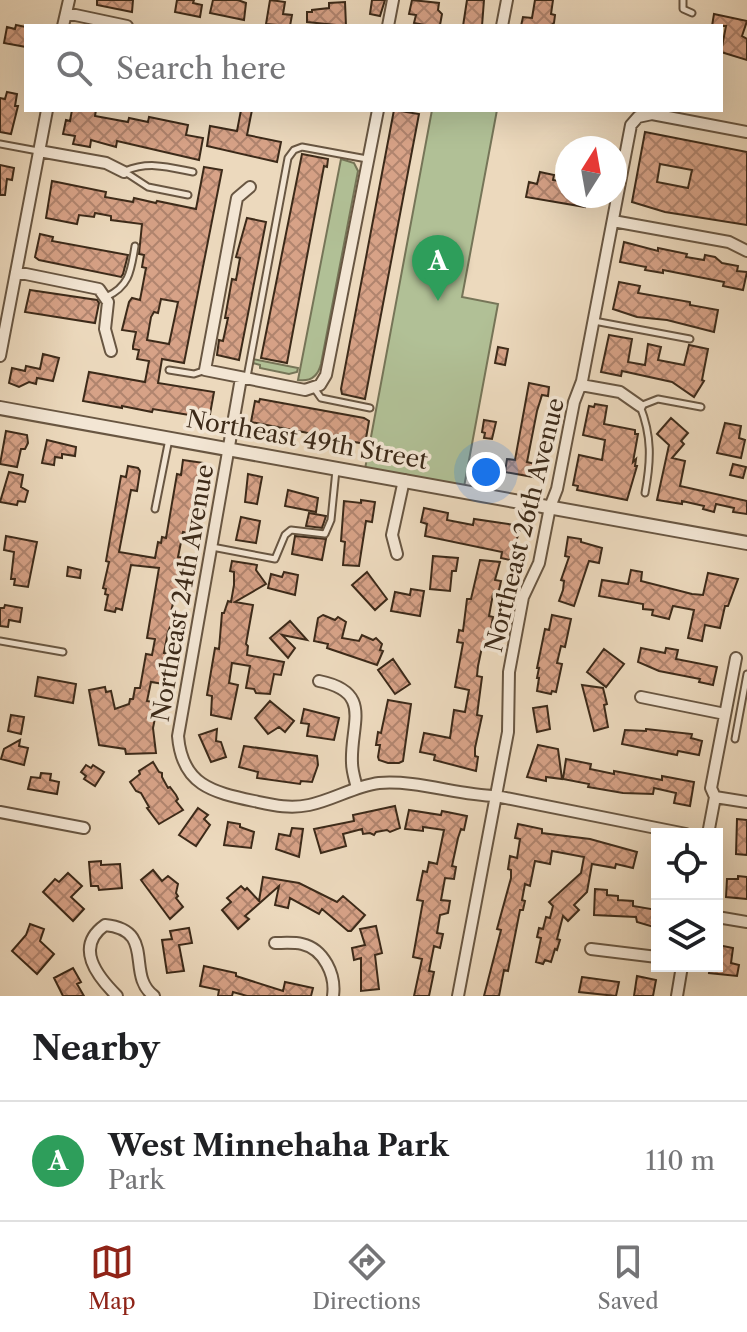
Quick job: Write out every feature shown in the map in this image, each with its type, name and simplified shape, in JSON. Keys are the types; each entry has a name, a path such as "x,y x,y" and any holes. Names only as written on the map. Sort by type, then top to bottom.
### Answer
{"street":[{"path":"63,24 69,0"},
{"path":"388,24 393,0"},
{"path":"502,24 507,0"},
{"path":"66,13 118,24"},
{"path":"0,356 47,112"},
{"path":"250,187 237,198 205,370 305,390 320,385 326,375 378,112"},
{"name":"Northeast 26th Avenue","path":"458,996 508,732 509,672 523,597 539,563 574,402 581,385 631,125 640,116 652,114 747,132"},
{"path":"39,151 106,163 124,172"},
{"path":"613,221 726,242 747,251"},
{"path":"16,272 95,287 106,297 105,329 111,351"},
{"name":"Northeast 24th Avenue","path":"244,378 228,449 178,736 179,751 188,771 203,786 222,794 285,808 334,799 357,788"},
{"path":"581,385 620,392 640,406"},
{"name":"Northeast 49th Street","path":"0,408 747,543"},
{"path":"397,554 392,535 404,480"},
{"path":"709,828 715,797 711,788 736,658"},
{"path":"319,681 337,685 349,694 355,705 357,718 352,761 357,788 378,783 403,783 478,796 496,796 656,828"},
{"path":"641,697 725,714"},
{"path":"715,797 747,802"},
{"path":"0,812 84,828"},
{"path":"723,918 747,922"},
{"path":"117,996 101,980 89,943 95,932 105,925 119,926 136,941 142,979 148,992 154,996"},
{"path":"275,943 303,944 321,955 331,972 333,996"},
{"path":"591,949 651,956"},
{"path":"677,996 681,972"}],"lane":[{"path":"683,0 683,9 692,13"},
{"path":"0,144 39,151"},
{"path":"244,378 288,158 294,150 302,147 367,159"},
{"path":"124,172 140,164 193,172"},
{"path":"124,172 148,187 188,195"},
{"path":"106,297 116,293 129,278 135,246"},
{"path":"593,320 690,339"},
{"path":"169,370 194,374 205,370"},
{"path":"313,387 321,398 370,408"},
{"path":"645,493 652,457 647,424 640,406 658,399 701,407"},
{"path":"155,509 169,438"},
{"path":"211,547 275,559 285,535 291,530 325,534 331,520 336,468"},
{"path":"0,641 63,652"},
{"path":"735,739 747,674"}],"green space":[{"path":"432,112 497,112 462,297 498,304 464,487 365,469"},
{"path":"341,159 354,163 358,171 321,364 313,377 298,380"},
{"path":"253,359 298,368 297,372 289,374 260,368 260,365 253,363"}],"building":[{"path":"97,0 133,0 132,12 97,5"},
{"path":"177,0 194,0 193,3 202,5 200,17 175,12"},
{"path":"213,0 246,3 244,20 210,13"},
{"path":"270,0 285,2 283,14 292,15 290,24 266,24"},
{"path":"372,0 385,0 380,16 370,14"},
{"path":"412,0 439,3 438,10 442,14 440,24 419,24 414,23 416,15 409,14"},
{"path":"467,0 484,0 482,24 463,24"},
{"path":"535,0 553,0 551,14 555,15 554,23 521,24 523,17 532,18"},
{"path":"345,2 346,24 307,22 307,12 329,8 329,3"},
{"path":"714,14 747,21 742,36 747,39 747,60 723,53 726,26 712,24"},
{"path":"16,25 24,27 24,47 4,43 7,27 15,29"},
{"path":"7,92 17,94 15,106 18,106 11,134 0,132 0,98 5,99"},
{"path":"72,112 96,112 95,116 128,122 129,118 148,122 149,117 188,125 186,135 203,138 199,160 117,141 116,147 91,140 90,147 73,144 75,136 63,134 66,120 70,121"},
{"path":"241,112 252,112 247,135 281,142 277,162 207,146 210,126 237,131"},
{"path":"394,112 419,114 365,399 342,394"},
{"path":"645,132 747,152 747,225 665,212 632,202","holes":["660,164 692,170 688,188 657,182"]},
{"path":"302,154 328,159 327,167 324,166 287,363 261,358"},
{"path":"0,165 14,168 12,180 7,179 5,195 0,195"},
{"path":"204,167 222,170 184,363 162,359 158,383 214,392 210,414 203,413 202,417 153,409 152,412 83,401 89,372 145,382 149,361 137,359 139,350 133,349 136,332 122,330 129,302 132,298 140,300 146,268 142,267 144,255 139,254 142,224 111,220 111,216 95,213 94,217 79,215 77,224 46,218 52,181 106,192 105,197 133,202 134,198 157,201 196,209","holes":["161,299 178,302 169,344 147,340 151,317 154,312 158,313"]},
{"path":"540,172 554,175 555,202 526,197 529,182 537,184"},
{"path":"247,218 266,222 239,360 217,355 219,340 223,341 232,279 236,280 240,258 236,257"},
{"path":"40,234 53,237 52,241 128,255 123,274 121,277 39,260 35,257"},
{"path":"624,242 704,260 705,255 715,257 722,263 738,266 737,271 747,272 743,290 723,286 724,282 663,270 663,273 645,270 646,267 620,262"},
{"path":"619,282 640,286 638,293 718,310 714,332 667,320 637,317 613,309"},
{"path":"30,290 97,300 95,323 25,312"},
{"path":"609,335 632,339 628,362 645,365 648,344 661,347 658,360 684,365 689,345 708,349 704,381 694,397 672,382 622,371 621,376 601,372"},
{"path":"498,347 508,349 505,365 495,363"},
{"path":"43,354 59,358 53,381 37,378 36,384 29,382 19,387 9,383 12,368 25,371 26,366 40,369"},
{"path":"529,383 549,387 548,396 542,395 537,411 527,462 535,464 533,477 505,472 507,459 515,460"},
{"path":"260,399 364,418 369,421 365,444 251,422 255,401 259,402"},
{"path":"595,404 607,406 604,424 635,430 638,434 633,462 636,459 637,466 627,500 577,490 578,486 573,485 579,455 602,460 605,440 583,435 589,406 594,407"},
{"path":"671,418 688,433 681,441 684,444 672,458 685,461 680,486 747,501 747,514 716,504 714,512 703,509 704,506 682,501 682,504 657,500 669,445 657,434"},
{"path":"484,420 496,422 492,439 484,438"},
{"path":"725,423 741,426 739,438 745,440 741,458 717,453"},
{"path":"6,431 27,435 28,443 25,449 21,449 17,467 0,464"},
{"path":"47,440 76,447 75,456 62,454 62,458 55,457 54,465 42,463"},
{"path":"183,460 204,463 194,518 191,518 188,533 183,532 178,557 187,558 181,592 176,591 170,616 176,617 174,628 170,627 168,632 164,653 168,654 164,684 151,682 147,701 152,702 151,707 157,708 153,728 156,753 126,754 125,749 99,745 89,690 105,687 106,692 111,691 115,709 129,704 135,688 140,688 146,654 152,655 155,639 147,638 159,568 131,565 122,610 105,610 108,595 103,588 109,562 106,561 121,476 126,477 128,466 140,471 137,491 131,490 119,552 155,558 158,542 161,543 162,537 166,538 177,474 181,475"},
{"path":"733,464 746,467 743,478 730,475"},
{"path":"9,472 23,475 21,487 28,491 25,502 18,501 17,505 0,502"},
{"path":"248,474 262,477 257,504 245,502"},
{"path":"288,490 318,498 316,512 285,506"},
{"path":"361,500 375,502 372,522 366,521 359,566 343,565 344,501 361,503"},
{"path":"424,508 448,513 447,520 473,525 474,519 521,526 510,560 501,558 502,552 425,536 427,524 421,522"},
{"path":"309,513 326,516 322,528 306,526"},
{"path":"241,517 260,521 256,543 236,540"},
{"path":"6,536 37,542 28,587 14,585 15,579 11,579 14,552 4,550"},
{"path":"295,536 326,539 322,560 292,554"},
{"path":"568,537 602,548 599,563 589,561 574,606 559,601 564,581 561,580 569,557 565,556"},
{"path":"433,556 458,558 456,571 452,571 450,591 430,589"},
{"path":"480,560 500,562 495,580 501,581 498,595 493,594 489,616 493,617 491,628 478,666 477,676 482,677 477,715 482,716 475,748 475,756 478,757 476,771 434,760 435,755 420,752 424,733 450,738 454,710 465,712 469,690 455,687 463,643 457,642 459,630 463,631 467,599 471,599"},
{"path":"232,561 257,565 256,570 266,584 235,602 253,605 247,655 284,662 281,675 274,674 270,694 256,693 254,689 246,688 250,666 232,663 229,683 238,685 231,719 211,715 212,696 207,695 215,648 219,649 222,613 228,601 231,602 234,585 234,572 230,571"},
{"path":"68,567 81,570 80,578 67,576"},
{"path":"631,570 642,572 641,581 703,595 708,573 738,579 728,606 725,606 720,628 705,625 702,641 688,638 694,610 673,606 669,619 652,615 653,610 643,609 643,604 599,596 602,580 628,584"},
{"path":"284,572 298,575 295,595 268,588 271,574 282,577"},
{"path":"367,572 387,599 375,610 352,585"},
{"path":"411,589 424,591 420,616 391,611 395,592 410,595"},
{"path":"5,605 22,608 20,622 9,620 8,627 0,626 0,608"},
{"path":"323,615 335,620 338,617 346,622 342,638 359,641 362,635 373,640 376,638 382,644 380,650 383,651 377,665 314,641 318,618"},
{"path":"552,615 571,619 565,647 561,646 557,663 562,664 556,692 552,691 551,694 537,691 537,668 545,629 549,630"},
{"path":"290,621 307,640 282,635 295,648 288,658 270,638"},
{"path":"641,648 665,653 666,648 678,650 676,659 717,667 713,685 699,682 700,679 659,671 638,662"},
{"path":"604,649 624,664 606,687 587,672"},
{"path":"393,659 410,684 395,694 378,670"},
{"path":"38,677 76,684 73,703 35,696"},
{"path":"582,685 603,688 608,727 594,731"},
{"path":"388,700 411,704 403,761 399,763 388,763 378,757 378,732 381,733"},
{"path":"270,701 294,721 285,732 279,727 268,734 255,718"},
{"path":"547,706 550,729 537,732 533,708"},
{"path":"304,709 339,718 334,740 307,736 309,724 301,723"},
{"path":"11,715 24,717 21,734 8,731"},
{"path":"217,729 216,741 221,742 226,757 211,762 199,735"},
{"path":"625,730 692,734 691,738 702,741 699,755 678,751 677,755 622,744"},
{"path":"20,740 19,746 28,748 24,765 1,759 4,749"},
{"path":"538,745 558,749 562,779 546,777 546,781 527,777"},
{"path":"244,746 317,756 318,765 312,782 301,781 300,784 257,778 258,772 239,767"},
{"path":"566,759 591,764 590,769 614,774 614,771 694,782 690,806 674,803 676,793 654,788 653,794 623,793 563,779"},
{"path":"153,762 183,810 159,824 141,793 130,782"},
{"path":"86,765 91,768 93,765 104,772 95,786 84,779 86,776 81,772"},
{"path":"41,773 51,774 50,780 59,782 57,794 28,789 31,777 40,778"},
{"path":"395,806 400,828 374,835 363,834 362,829 343,834 346,846 321,853 314,829 354,821 353,815"},
{"path":"198,808 208,815 204,819 210,825 196,846 179,835"},
{"path":"409,810 441,815 442,811 467,816 452,866 456,867 454,879 445,878 441,900 450,901 448,913 440,915 437,933 443,934 440,948 434,946 429,971 434,972 429,996 414,996 422,959 413,957 423,901 417,900 423,871 427,872 429,862 437,864 444,830 423,827 423,831 405,829"},
{"path":"737,819 747,820 747,855 736,854"},
{"path":"228,822 240,824 240,827 254,832 251,848 224,845"},
{"path":"518,824 542,829 542,833 590,839 637,852 633,868 592,864 587,892 574,905 579,910 568,921 563,916 557,950 551,962 545,960 543,964 536,962 541,938 537,937 539,928 543,929 546,917 550,918 553,906 549,902 581,873 584,857 552,851 550,864 535,861 530,886 525,884 523,910 520,910 508,971 504,970 499,996 484,996 511,878 511,870 508,869 510,856 517,858 520,839 515,838"},
{"path":"292,828 303,829 299,857 276,849 279,834 290,836"},
{"path":"101,861 101,865 120,864 122,888 99,890 98,886 91,886 89,862"},
{"path":"153,870 162,881 168,876 178,884 176,898 183,907 170,919 141,880"},
{"path":"68,873 82,886 71,897 84,909 73,921 43,892 55,879 59,882"},
{"path":"738,876 747,877 747,899 726,897 727,879 738,879"},
{"path":"263,877 299,883 337,902 343,896 365,915 348,931 322,909 319,914 290,898 288,908 275,905 279,886 245,916 249,919 238,929 222,910 231,902 227,898 241,886 259,901"},
{"path":"595,889 607,890 607,895 618,896 618,900 633,901 633,906 651,909 651,926 637,922 636,917 594,915"},
{"path":"30,924 44,929 40,941 54,954 37,974 12,951 26,935"},
{"path":"376,926 382,953 375,955 379,989 361,991 361,958 354,960 352,948 365,945 360,929"},
{"path":"189,928 192,943 179,945 184,971 167,973 162,940 172,939 170,931"},
{"path":"723,946 733,948 731,963 739,965 737,976 709,973 723,972"},
{"path":"204,966 236,973 236,976 283,991 285,982 313,988 311,996 247,996 233,992 232,996 218,996 219,990 200,986"},
{"path":"73,968 84,996 63,996 54,978"},
{"path":"637,976 656,980 653,996 634,996"},
{"path":"582,977 619,982 616,996 579,992"}],"place":[{"name":"West Minnehaha Park","path":"438,301"}]}
